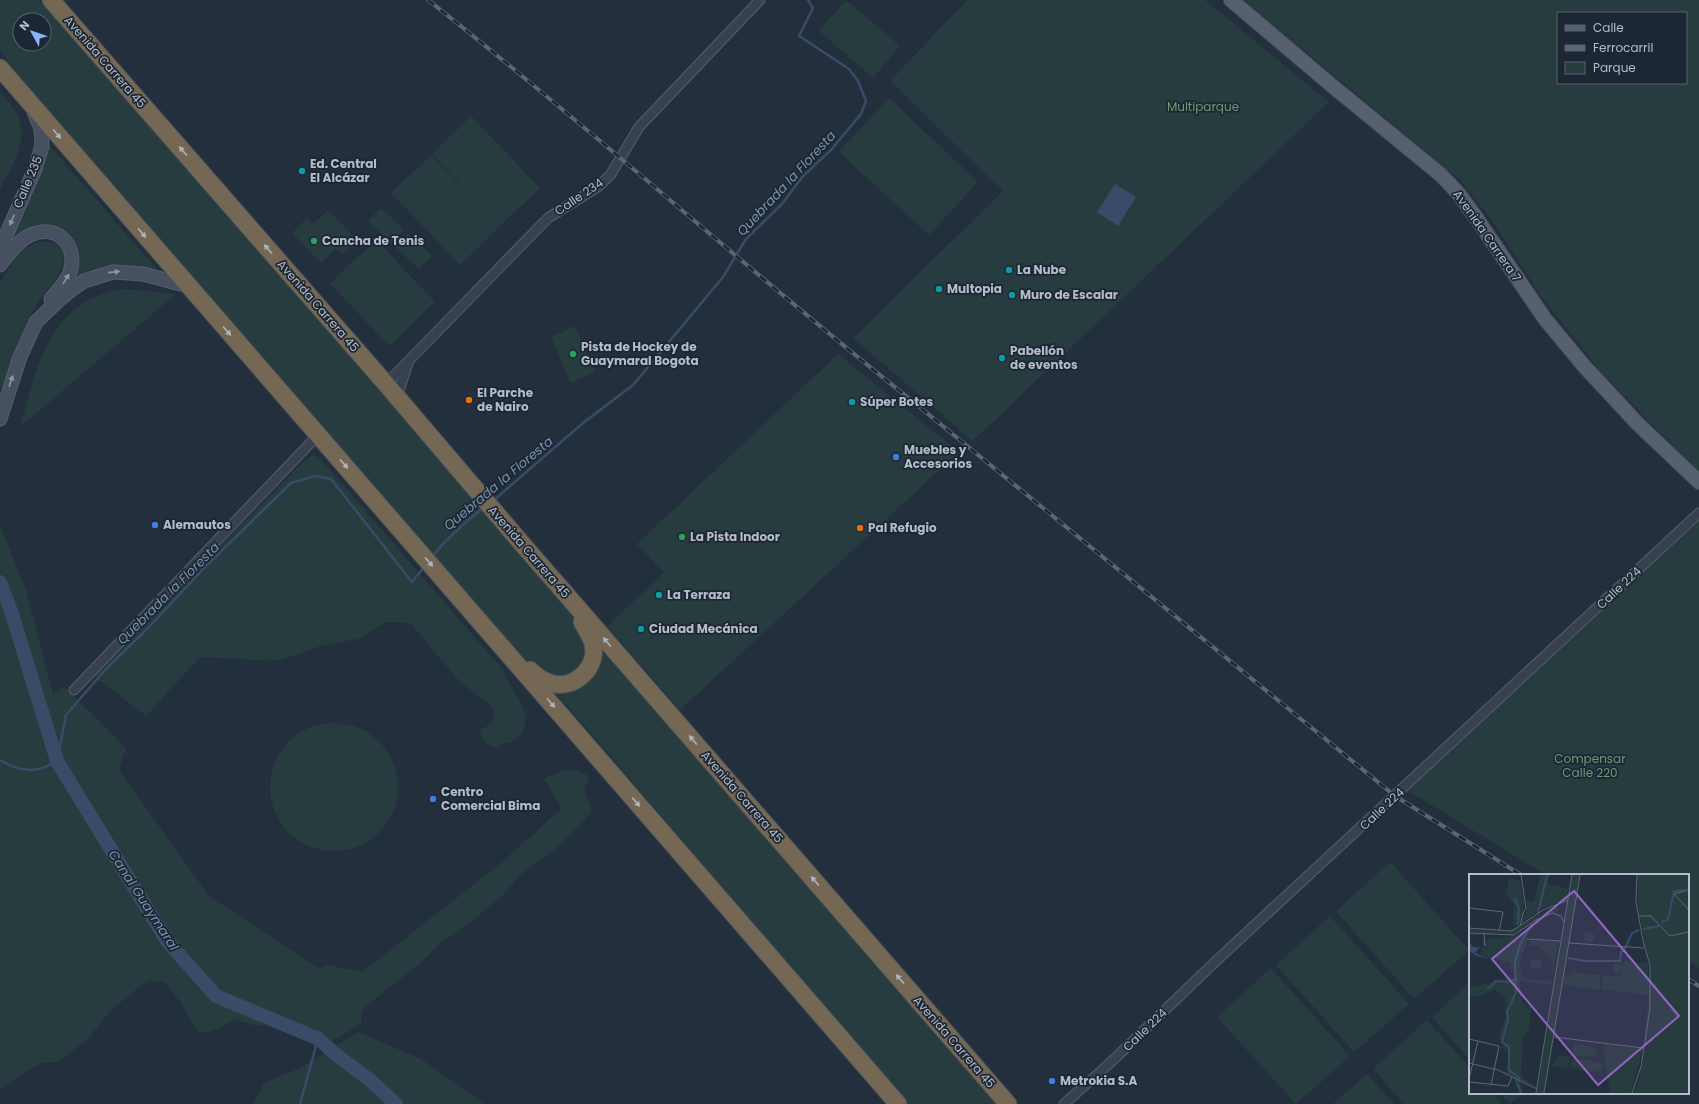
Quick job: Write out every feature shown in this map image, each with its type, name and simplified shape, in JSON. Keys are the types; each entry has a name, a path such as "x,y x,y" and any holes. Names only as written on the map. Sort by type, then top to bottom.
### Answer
{"highway":[{"name":"Avenida Carrera 45","path":"51,0 386,384 552,578 1008,1104"},
{"path":"0,68 898,1104"},
{"path":"485,627 540,678 555,684 567,683 577,679 589,667 592,659 593,645 590,635 581,620 552,578"}],"main road":[{"name":"Avenida Carrera 7","path":"1231,0 1441,175 1460,194 1545,319 1584,366 1638,424 1699,482"},
{"name":"Calle 235","path":"0,249 35,169 42,146 42,135 38,119 23,94"},
{"path":"0,265 12,250 22,241 33,234 47,231 60,235 69,245 72,257 71,270 65,282 50,300 36,322 20,357 0,419"},
{"path":"36,322 59,300 84,281 113,272 143,274 188,286"}],"street":[{"name":"Calle 234","path":"386,384 548,218 599,186 611,174 639,127 760,0"},
{"path":"397,397 409,362"},
{"path":"74,690 318,435"},
{"name":"Calle 224","path":"1064,1104 1110,1063 1215,962 1699,513"}],"green space":[{"path":"0,0 40,0 51,12 12,12 12,52 52,52 52,13 67,29 999,1104 906,1104 585,726 357,472 290,388 25,84 0,50"},
{"path":"846,0 900,46 873,78 819,31"},
{"name":"Multiparque","path":"967,0 1205,0 1329,102 973,441 853,338 1003,191 890,81"},
{"path":"1244,0 1699,0 1699,472 1601,372 1540,295 1493,222 1461,181"},
{"path":"0,92 14,109 19,119 21,140 15,160 0,189"},
{"path":"889,98 978,182 929,235 839,152"},
{"path":"471,116 540,188 500,226 432,154"},
{"path":"49,145 161,274 126,268 107,267 89,273 68,286 76,272 79,264 79,258 76,243 73,237 66,231 54,226 40,226 21,234 10,243 46,160"},
{"path":"431,155 500,226 460,265 391,193"},
{"path":"381,208 404,230 391,244 368,221"},
{"path":"328,210 357,240 342,254 336,248 321,263 292,233 307,218 313,224"},
{"path":"408,233 432,256 419,269 395,247"},
{"path":"376,240 435,302 389,346 330,283"},
{"path":"47,241 58,245 64,254 63,265 59,274 35,307 0,390 0,282 17,256 26,248 36,243"},
{"path":"125,289 176,294 21,426 41,358 51,338 64,320 80,306 100,295"},
{"name":"Pista de Hockey de Guaymaral Bogota","path":"575,326 595,372 571,383 551,337"},
{"path":"838,354 959,452 680,710 607,626 664,573 637,544"},
{"path":"312,455 320,458 504,671 524,709 526,717 525,725 517,739 509,743 499,744 499,747 491,746 486,742 479,729 488,726 493,719 495,713 491,706 460,682 410,623 386,622 358,639 323,645 275,661 200,657 146,716 94,676 293,472"},
{"name":"Compensar Calle 220","path":"1699,518 1699,968 1689,962 1689,874 1544,874 1405,789"},
{"path":"0,525 26,590 53,695 63,686 126,748 119,770 209,896 320,969 327,965 362,972 500,864 562,808 544,779 566,770 578,771 589,777 588,783 584,788 592,812 557,848 521,874 504,894 466,926 438,945 417,966 366,1006 362,1013 361,1023 337,1039 317,1042 278,1026 253,1025 235,1020 212,1031 199,1033 180,1002 165,982 148,980 112,1009 86,1041 57,1062 44,1062 25,1072 0,1089"},
{"path":"334,723 358,728 379,742 393,763 398,787 393,811 379,832 358,846 334,851 310,846 289,832 275,811 270,787 275,763 289,742 310,728"},
{"path":"1390,862 1469,950 1414,999 1336,911"},
{"path":"1330,916 1409,1004 1354,1052 1276,965"},
{"path":"1271,968 1350,1056 1296,1104 1217,1017"},
{"path":"1469,983 1469,1059 1432,1017"},
{"path":"1427,1020 1469,1067 1469,1094 1493,1094 1502,1104 1404,1104 1373,1069"},
{"path":"358,1032 421,1059 485,1104 253,1104 264,1083 300,1068"},
{"path":"1367,1074 1394,1104 1333,1104"},
{"path":"1501,1094 1522,1094 1510,1104"}],"water":[{"path":"1115,184 1136,197 1118,226 1097,212"}],"waterway":[{"name":"Quebrada la Floresta","path":"494,500 583,423 633,385 723,277 746,239 782,204 803,176 831,150 861,114 866,101 858,81 849,69 799,36 813,8 808,0"},
{"name":"Quebrada la Floresta","path":"0,760 15,767 28,770 42,768 57,761 66,715 105,670 149,627 207,565 291,483 315,476 331,479 412,582 424,567"},
{"name":"Quebrada la Floresta","path":"432,557 456,531 483,508"},
{"name":"Canal Guaymaral","path":"0,582 12,614 57,761 167,941 216,996 319,1039 334,1053 371,1081 396,1104"},
{"path":"300,1104 319,1039"}],"railway":[{"path":"428,0 550,99 789,301 1395,796 1519,874"},
{"path":"1689,980 1699,986"}],"place":[{"name":"Ed. Central El Alcázar","path":"302,171"},
{"name":"Cancha de Tenis","path":"314,241"},
{"name":"La Nube","path":"1009,270"},
{"name":"Multopia","path":"939,289"},
{"name":"Muro de Escalar","path":"1012,295"},
{"name":"Pista de Hockey de Guaymaral Bogota","path":"573,354"},
{"name":"Pabellón de eventos","path":"1002,358"},
{"name":"El Parche de Nairo","path":"469,400"},
{"name":"Súper Botes","path":"852,402"},
{"name":"Muebles y Accesorios","path":"896,457"},
{"name":"Alemautos","path":"155,525"},
{"name":"Pal Refugio","path":"860,528"},
{"name":"La Pista Indoor","path":"682,537"},
{"name":"La Terraza","path":"659,595"},
{"name":"Ciudad Mecánica","path":"641,629"},
{"name":"Centro Comercial Bima","path":"433,799"},
{"name":"Metrokia S.A","path":"1052,1081"}]}
